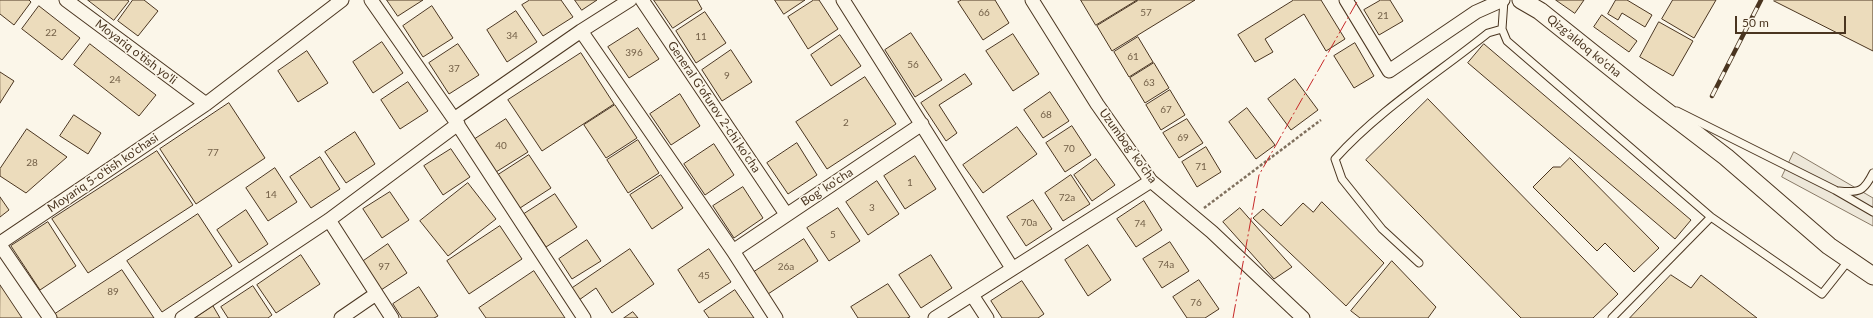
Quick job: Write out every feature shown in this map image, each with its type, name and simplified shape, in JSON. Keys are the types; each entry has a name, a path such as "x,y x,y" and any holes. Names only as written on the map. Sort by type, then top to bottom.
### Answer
{"street":[{"name":"Moyariq o'tish yo'li","path":"66,0 206,104"},
{"name":"Moyariq 5-o'tish ko'chasi","path":"0,244 206,104 342,0"},
{"path":"371,0 456,122 584,318"},
{"path":"182,318 329,220 456,122 581,31 630,0"},
{"name":"General G'ofurov 2-chi ko'cha","path":"642,0 786,214"},
{"path":"843,0 1012,268"},
{"name":"Uzumbog' ko'cha","path":"1032,0 1097,104 1151,181 1212,232 1303,318"},
{"path":"1346,0 1389,71 1476,12 1504,0"},
{"name":"Qizg'aldoq ko'cha","path":"1521,0 1540,11 1645,95 1726,157 1828,246 1873,276"},
{"path":"581,31 733,250 776,318"},
{"name":"Bog' ko'cha","path":"733,250 922,124"},
{"path":"935,318 1151,181"},
{"path":"329,220 392,318"},
{"path":"0,244 50,318"},
{"path":"341,318 376,294"},
{"path":"972,295 987,318"}],"lane":[{"path":"1504,0 1502,28 1507,41 1711,217 1822,294 1849,260"},
{"path":"1419,263 1382,229 1342,179 1335,159 1353,139 1395,104 1488,33 1502,28"},
{"path":"1645,95 1835,190 1873,212"},
{"path":"1835,190 1854,193 1866,187 1873,173"},
{"path":"1612,318 1711,217"}],"path":[{"path":"1193,216 1321,120"}],"shaded area":[{"path":"1794,152 1873,198 1873,226 1782,177"}],"building":[{"path":"0,0 29,0 31,2 14,25 0,14"},
{"path":"88,0 127,0 129,1 114,20"},
{"path":"133,0 144,0 158,11 138,36 118,21"},
{"path":"387,0 423,0 398,16"},
{"path":"530,0 561,0 573,17 543,36 522,5"},
{"path":"575,0 597,0 582,10"},
{"path":"654,0 697,0 702,9 673,28"},
{"path":"775,0 805,0 784,14"},
{"path":"814,0 819,0 838,29 808,49 788,17"},
{"path":"962,0 995,0 1009,23 983,40 958,2"},
{"path":"1081,0 1137,0 1096,25"},
{"path":"1139,0 1195,0 1112,51 1097,26"},
{"path":"1294,0 1321,0 1345,39 1326,51 1304,14 1265,39 1273,52 1255,62 1238,35"},
{"path":"1381,0 1390,0 1403,21 1379,35 1364,10"},
{"path":"1556,0 1584,0 1575,13"},
{"path":"1616,0 1627,0 1652,15 1645,27 1622,13 1618,20 1608,14"},
{"path":"1673,0 1716,0 1694,38 1662,19"},
{"path":"1873,0 1873,51 1774,1"},
{"path":"39,6 80,38 62,60 22,29"},
{"path":"432,6 453,38 423,57 403,26"},
{"path":"516,11 537,42 507,62 487,30"},
{"path":"705,12 726,43 696,63 676,31"},
{"path":"1602,15 1637,41 1629,52 1594,27"},
{"path":"1659,22 1693,41 1673,76 1640,57"},
{"path":"638,28 659,59 629,78 608,47"},
{"path":"911,33 942,80 915,97 885,50"},
{"path":"1013,34 1039,74 1013,91 986,51"},
{"path":"840,35 861,66 831,86 811,55"},
{"path":"1138,37 1153,62 1129,77 1114,52"},
{"path":"382,42 403,73 373,93 353,62"},
{"path":"1355,43 1374,76 1354,88 1334,56"},
{"path":"90,44 156,95 139,116 74,65"},
{"path":"458,44 479,75 449,94 429,63"},
{"path":"1484,44 1691,220 1675,239 1468,63"},
{"path":"731,50 752,82 722,101 702,70"},
{"path":"307,51 328,83 298,102 278,71"},
{"path":"581,53 614,104 542,151 508,100"},
{"path":"1154,63 1169,88 1145,103 1130,78"},
{"path":"0,72 14,81 0,103"},
{"path":"965,74 972,84 939,105 957,133 946,141 921,103"},
{"path":"865,77 896,124 827,169 796,122"},
{"path":"1295,79 1318,110 1291,130 1268,99"},
{"path":"408,82 428,111 400,129 381,100"},
{"path":"1170,90 1185,115 1161,130 1146,105"},
{"path":"1050,92 1069,121 1043,138 1024,110"},
{"path":"680,94 700,126 671,145 650,114"},
{"path":"1428,99 1618,294 1593,318 1521,318 1366,160"},
{"path":"229,103 265,158 196,204 160,149"},
{"path":"615,105 637,138 606,158 584,125"},
{"path":"1247,108 1275,145 1256,159 1229,122"},
{"path":"74,115 101,133 88,154 60,136"},
{"path":"506,119 528,152 496,172 475,139"},
{"path":"1187,119 1203,143 1179,158 1163,133"},
{"path":"1072,126 1091,155 1065,172 1046,143"},
{"path":"1017,127 1037,154 983,193 963,165"},
{"path":"27,129 67,157 26,193 0,176 0,169"},
{"path":"355,132 375,164 346,183 325,152"},
{"path":"638,140 659,173 628,193 607,160"},
{"path":"797,143 817,175 788,194 767,163"},
{"path":"714,144 734,175 705,195 684,164"},
{"path":"1206,147 1221,172 1197,187 1182,162"},
{"path":"451,149 470,177 443,195 424,166"},
{"path":"157,151 193,205 88,273 52,219"},
{"path":"529,155 551,188 520,208 498,175"},
{"path":"915,156 936,189 905,209 884,176"},
{"path":"320,157 340,189 311,208 290,177"},
{"path":"1570,158 1659,248 1634,272 1605,243 1597,251 1533,187 1553,167 1560,167"},
{"path":"1096,159 1115,185 1092,201 1074,175"},
{"path":"275,168 297,202 268,221 246,188"},
{"path":"661,175 683,208 652,229 630,195"},
{"path":"1071,175 1090,204 1063,221 1045,193"},
{"path":"877,181 899,214 868,235 846,202"},
{"path":"468,183 496,219 448,256 420,221"},
{"path":"743,187 763,218 734,238 713,206"},
{"path":"390,192 409,220 382,238 363,209"},
{"path":"555,194 577,227 546,247 524,214"},
{"path":"0,197 9,210 0,217"},
{"path":"1033,200 1052,229 1026,246 1007,217"},
{"path":"1144,201 1162,230 1136,247 1117,219"},
{"path":"1322,202 1384,263 1346,306 1253,218 1263,209 1281,226 1303,203 1313,212"},
{"path":"838,208 860,241 829,261 807,228"},
{"path":"1240,208 1292,267 1274,279 1223,222"},
{"path":"246,210 268,244 239,263 217,230"},
{"path":"198,214 232,266 162,312 127,261"},
{"path":"48,222 76,266 40,290 11,246"},
{"path":"500,226 522,259 469,294 447,261"},
{"path":"804,239 818,261 768,294 754,272"},
{"path":"587,240 601,261 572,279 559,259"},
{"path":"1170,242 1189,271 1162,288 1143,259"},
{"path":"388,244 407,273 381,290 362,262"},
{"path":"1088,245 1111,280 1088,296 1065,260"},
{"path":"630,249 654,284 612,313 596,288 579,300 571,289"},
{"path":"709,249 731,282 699,303 678,270"},
{"path":"301,255 320,284 276,313 257,285"},
{"path":"931,255 952,288 921,308 899,275"},
{"path":"1392,261 1436,307 1428,318 1360,318 1351,311"},
{"path":"122,270 154,318 57,318 55,314"},
{"path":"534,271 565,318 486,318 479,308"},
{"path":"1671,275 1691,288 1701,275 1757,318 1630,318"},
{"path":"1199,280 1219,309 1205,318 1187,318 1173,297"},
{"path":"1022,281 1044,314 1038,318 1002,318 991,301"},
{"path":"888,284 910,317 858,318 851,307"},
{"path":"0,285 22,318 0,318"},
{"path":"253,286 272,315 268,318 228,318 221,307"},
{"path":"419,287 438,316 434,318 402,318 393,304"},
{"path":"735,290 754,318 709,318 704,311"},
{"path":"213,306 220,318 195,318"},
{"path":"633,312 638,318 624,318"}],"railway":[{"path":"1712,96 1761,0"}],"power":[{"path":"1233,318 1259,175 1358,0"}]}
